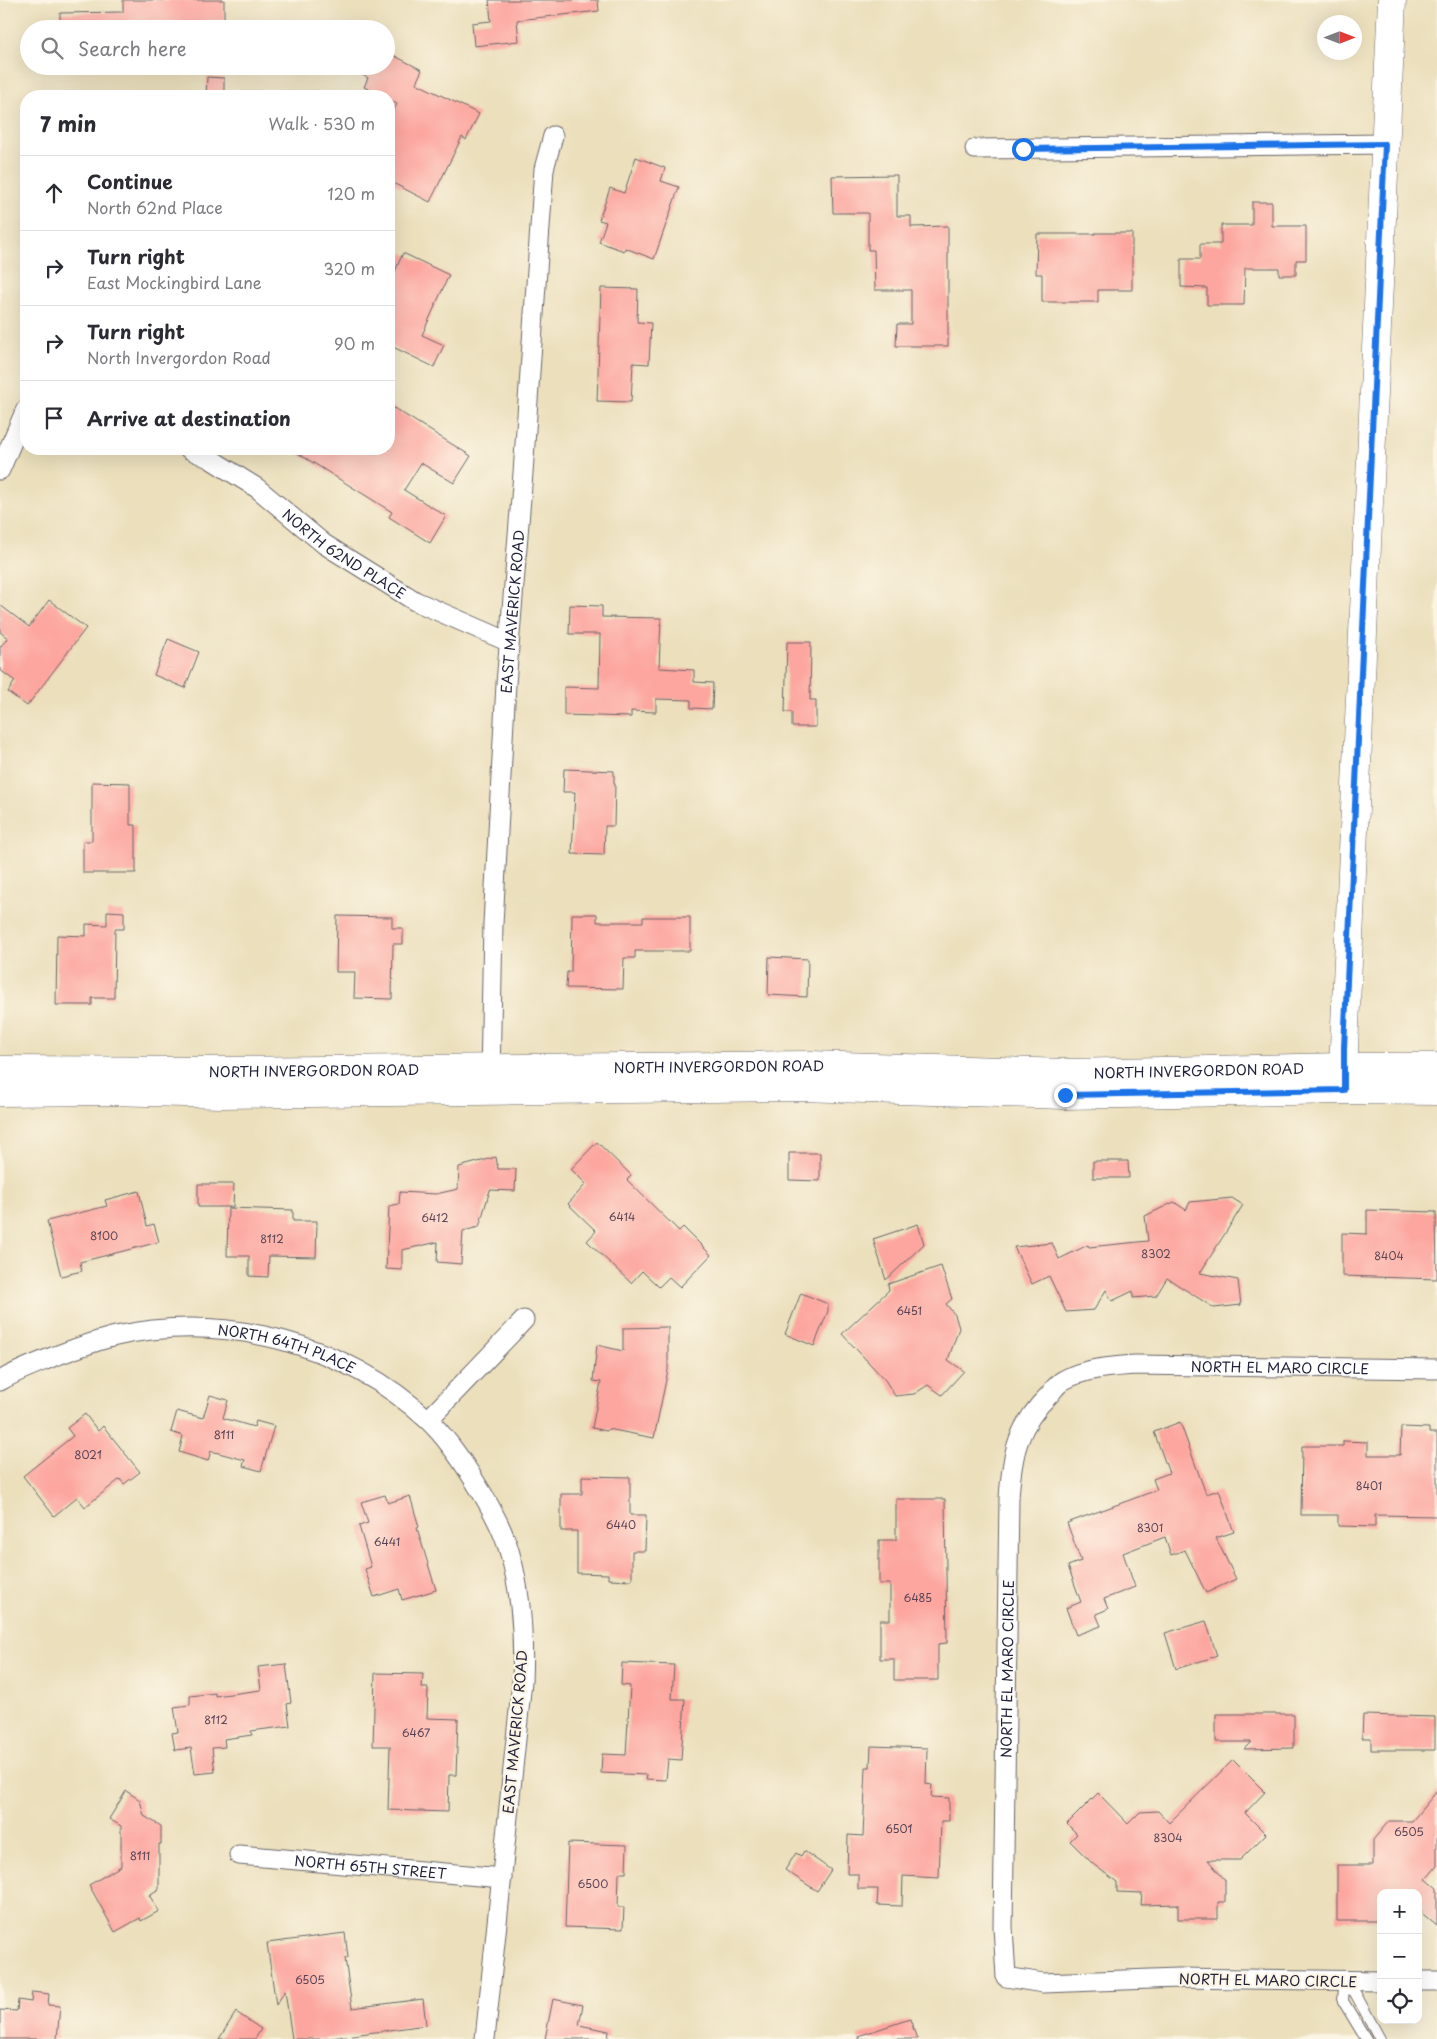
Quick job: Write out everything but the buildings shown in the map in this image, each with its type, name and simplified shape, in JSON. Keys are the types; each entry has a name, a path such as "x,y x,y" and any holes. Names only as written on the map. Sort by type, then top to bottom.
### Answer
{"street":[{"path":"1344,1078 1392,0"},
{"name":"EAST MAVERICK ROAD","path":"490,1079 492,924 509,642 544,169 553,136"},
{"path":"974,149 1385,144"},
{"path":"0,470 20,423"},
{"name":"NORTH 62ND PLACE","path":"202,455 257,488 324,544 415,601 509,642"},
{"name":"NORTH INVERGORDON ROAD","path":"0,1070 224,1071 1065,1095 1344,1078 1437,1067"},
{"name":"NORTH INVERGORDON ROAD","path":"1344,1078 1437,1091"},
{"name":"NORTH INVERGORDON ROAD","path":"0,1092 222,1094 490,1079"},
{"path":"428,1420 524,1320"},
{"name":"NORTH 64TH PLACE","path":"0,1381 17,1370 116,1336 168,1330 218,1328 290,1342 332,1357 372,1378 428,1420"},
{"name":"NORTH EL MARO CIRCLE","path":"1377,1981 1343,1984 1178,1978 1043,1983 1006,1977 1003,1927 1009,1498 1012,1461 1026,1421 1043,1400 1063,1380 1098,1367 1135,1365 1437,1369"},
{"name":"EAST MAVERICK ROAD","path":"428,1420 452,1447 482,1494 510,1553 517,1584 524,1646 485,2039"},
{"name":"NORTH 65TH STREET","path":"239,1855 502,1878"},
{"path":"1422,1981 1437,1982"}],"lane":[{"path":"1343,1984 1343,2001 1366,2039"},
{"path":"1343,1984 1354,1991 1380,2039"}],"route":[{"path":"1023,149 1385,144 1344,1048 1344,1090 1065,1095"}]}
